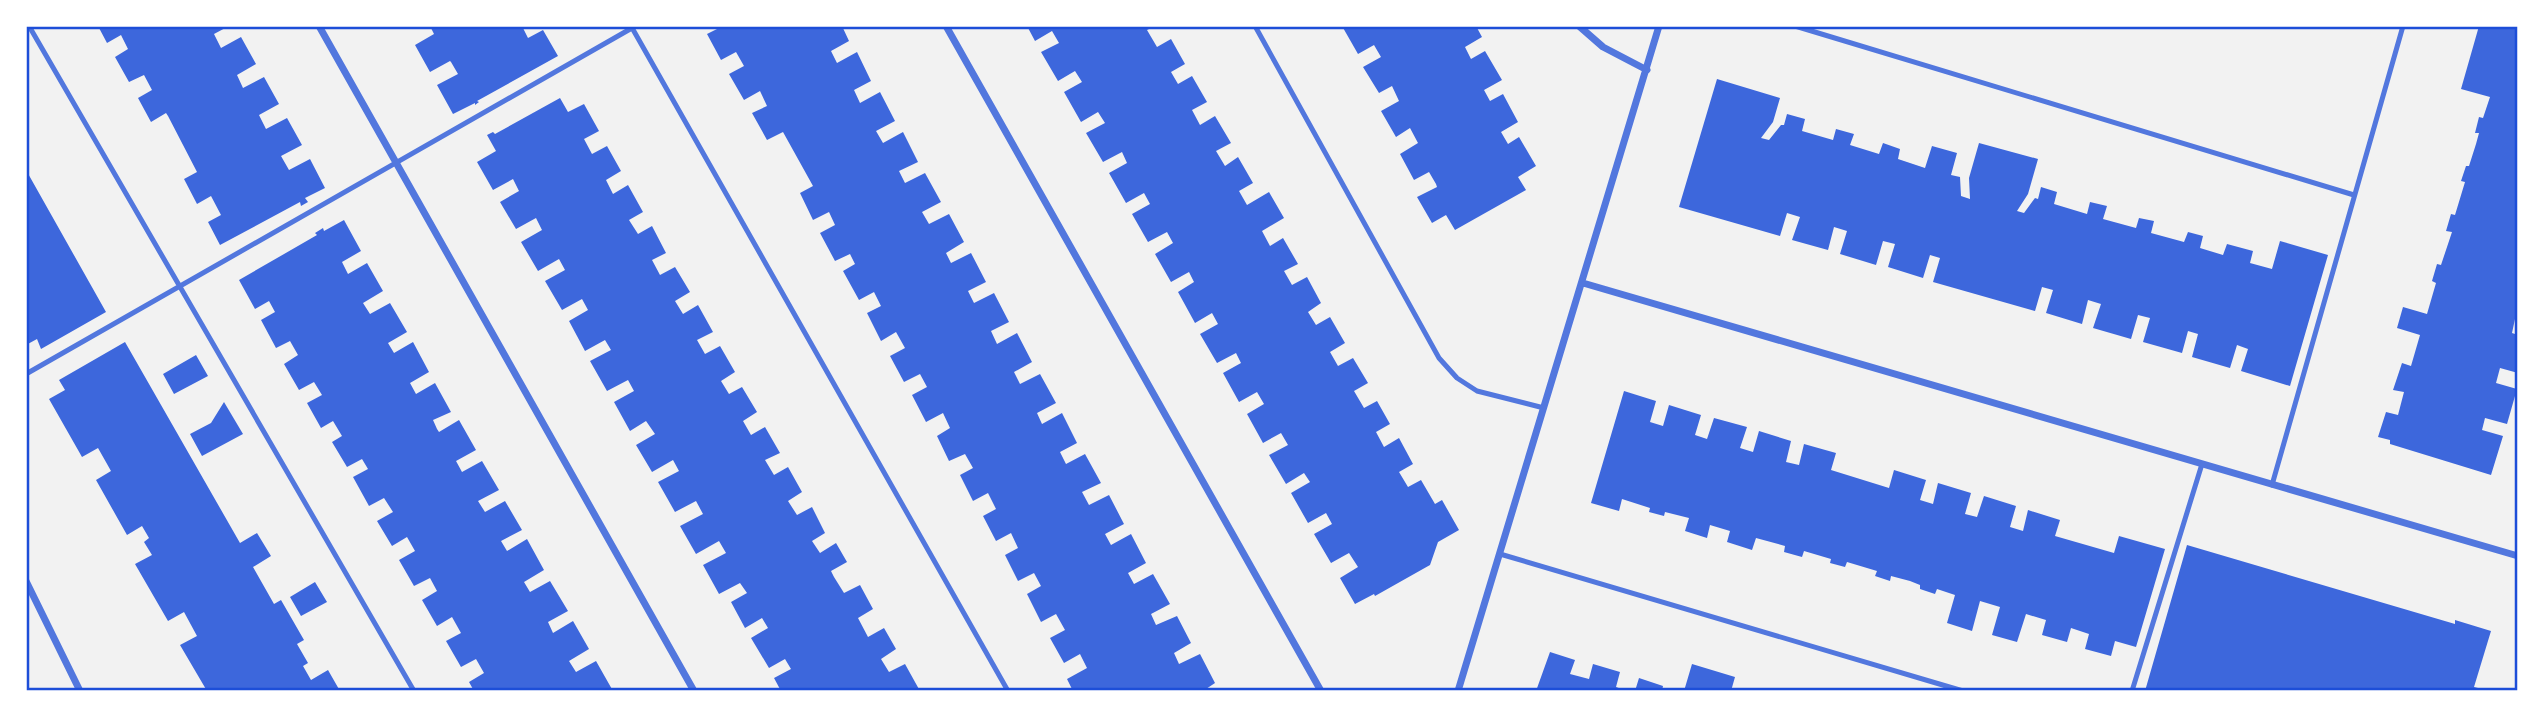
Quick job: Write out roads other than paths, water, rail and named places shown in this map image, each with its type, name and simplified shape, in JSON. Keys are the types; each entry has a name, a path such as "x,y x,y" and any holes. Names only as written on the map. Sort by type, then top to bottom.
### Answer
{"street":[{"path":"320,26 694,691"},
{"path":"946,26 1321,691"},
{"path":"1579,26 1602,47 1647,69"},
{"path":"1458,691 1659,26"},
{"path":"1583,283 2518,556"},
{"path":"26,581 80,691"}],"lane":[{"path":"29,26 414,691"},
{"path":"1255,26 1439,358 1457,377 1477,391 1544,408"},
{"path":"1796,26 2354,195"},
{"path":"2272,485 2403,26"},
{"path":"26,374 633,27 1008,691"},
{"path":"2132,691 2202,464"},
{"path":"1500,554 1963,691"}]}
